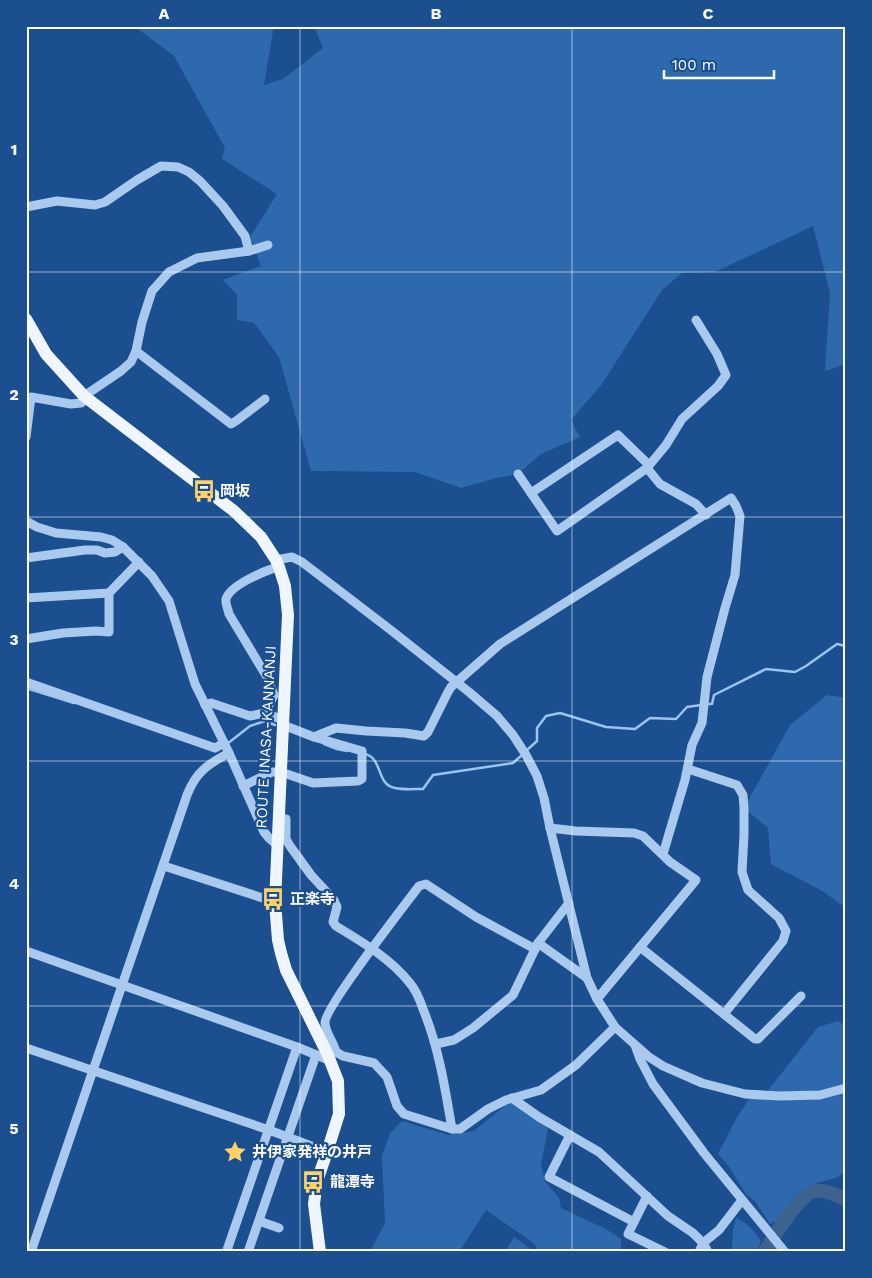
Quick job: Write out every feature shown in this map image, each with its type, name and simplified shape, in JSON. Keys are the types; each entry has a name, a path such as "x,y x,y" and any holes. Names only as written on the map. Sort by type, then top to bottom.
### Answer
{"main road":[{"name":"ROUTE INASA-KANNANJI","path":"26,319 46,354 86,398 234,511 261,537 278,563 285,586 288,615 278,818 275,902 276,931 280,953 286,970 338,1081 338,1114 328,1152 317,1181 314,1204 320,1252"}],"street":[{"path":"26,207 57,201 95,205 105,202 161,166 178,167 200,180 223,206 245,236 249,251"},
{"path":"26,437 31,397 71,404 81,403 131,362 152,291 169,272 197,258 249,251 268,245"},
{"path":"518,474 558,531 648,467 666,445 682,419 718,386 726,376 717,354 696,320"},
{"path":"136,350 231,424 265,399"},
{"path":"531,493 618,435 648,467 660,484 696,504 706,515"},
{"path":"314,737 336,728 424,736 428,732 448,692 500,644 731,498 740,516 735,576 707,677 702,723 692,745 688,769 663,854"},
{"path":"26,522 56,533 112,540 123,547 152,576 169,601 195,684 229,753 264,832 277,845"},
{"path":"26,558 85,550 97,550 105,553 115,552 123,547"},
{"path":"265,713 274,695 267,677 229,614 226,598 240,584 292,557 302,562 392,631 497,716 522,748 537,776 544,798 587,978 596,999 615,1027 663,1066 702,1083 745,1094 778,1096 820,1095 846,1088"},
{"path":"26,598 109,593 139,562"},
{"path":"26,639 63,633 109,632 109,593"},
{"path":"26,682 215,748 224,743"},
{"path":"206,705 211,703 250,716 265,713 314,737 362,751 362,779 358,781 313,783 280,772 272,772 243,786"},
{"path":"31,1252 190,788 203,770 212,762 229,753"},
{"path":"688,769 737,785 742,795 744,808 742,872 748,890 779,918 786,931 783,941 724,1014"},
{"path":"278,818 286,819 286,839 290,846 311,875 334,900 337,906 333,922 336,926 372,949 399,970 411,983 419,998 436,1044 452,1129"},
{"path":"550,828 643,836 670,862 696,880 596,999"},
{"path":"164,866 275,902"},
{"path":"248,1252 288,1137 327,1055 334,1045 325,1023 327,1014 344,987 419,886 426,884 476,917 537,946 587,978"},
{"path":"436,1044 454,1040 473,1028 513,995 537,946 569,903"},
{"path":"640,947 755,1039 758,1039 801,996"},
{"path":"26,951 297,1047 327,1055 343,1056 374,1063 387,1077 397,1106 404,1114 452,1129 460,1129 488,1109 506,1100 541,1090 576,1065 615,1027"},
{"path":"635,1045 640,1060 653,1084 704,1153 786,1252"},
{"path":"230,1252 227,1250 297,1047"},
{"path":"26,1048 269,1130 328,1152"},
{"path":"512,1098 539,1117 599,1152 668,1216 693,1233 701,1248 708,1252"},
{"path":"570,1135 549,1177 634,1222"},
{"path":"647,1196 628,1234 665,1252"},
{"path":"701,1248 719,1230 742,1200"},
{"path":"259,1221 279,1228"}],"shaded area":[{"path":"134,26 272,26 273,31 264,85 283,79 323,48 314,26 846,26 846,364 825,371 830,293 813,226 715,272 682,273 662,290 602,384 571,420 580,437 541,454 518,474 461,488 415,472 311,471 279,357 254,323 237,320 237,295 223,280 261,266 250,237 277,194 222,159 225,148 174,56"},
{"path":"827,695 846,698 846,908 824,892 771,864 768,828 744,808 790,725"},
{"path":"838,1021 846,1026 846,1171 838,1177 817,1183 800,1197 791,1212 770,1224 755,1201 746,1194 729,1167 718,1154 737,1117 749,1099 762,1098 818,1027"},
{"path":"511,1101 548,1128 541,1165 545,1181 559,1198 561,1208 606,1229 621,1239 621,1252 537,1252 535,1244 486,1210 459,1252 370,1252 385,1223 382,1156 390,1133 402,1121 448,1135 474,1131"},
{"path":"736,1218 744,1222 761,1241 757,1252 729,1252 732,1248"},
{"path":"514,1237 533,1251 533,1252 505,1252"}],"waterway":[{"path":"706,704 712,704 714,695 766,669 795,672 837,644 846,646"},
{"path":"26,688 74,703"},
{"path":"526,751 537,741 537,728 546,716 560,713 606,727 635,729 650,718 676,719 687,707 701,705"},
{"path":"227,744 250,726 265,721 275,725"},
{"path":"324,744 347,751"},
{"path":"365,754 371,756 375,761 385,782 389,786 398,789 423,789 433,775 513,763 522,755"},
{"path":"765,1252 787,1217 809,1194 815,1191 823,1191 846,1199"}],"place":[{"name":"岡坂","path":"204,491"},
{"name":"正楽寺","path":"273,899"},
{"name":"井伊家発祥の井戸","path":"235,1152"},
{"name":"龍潭寺","path":"313,1182"}]}
